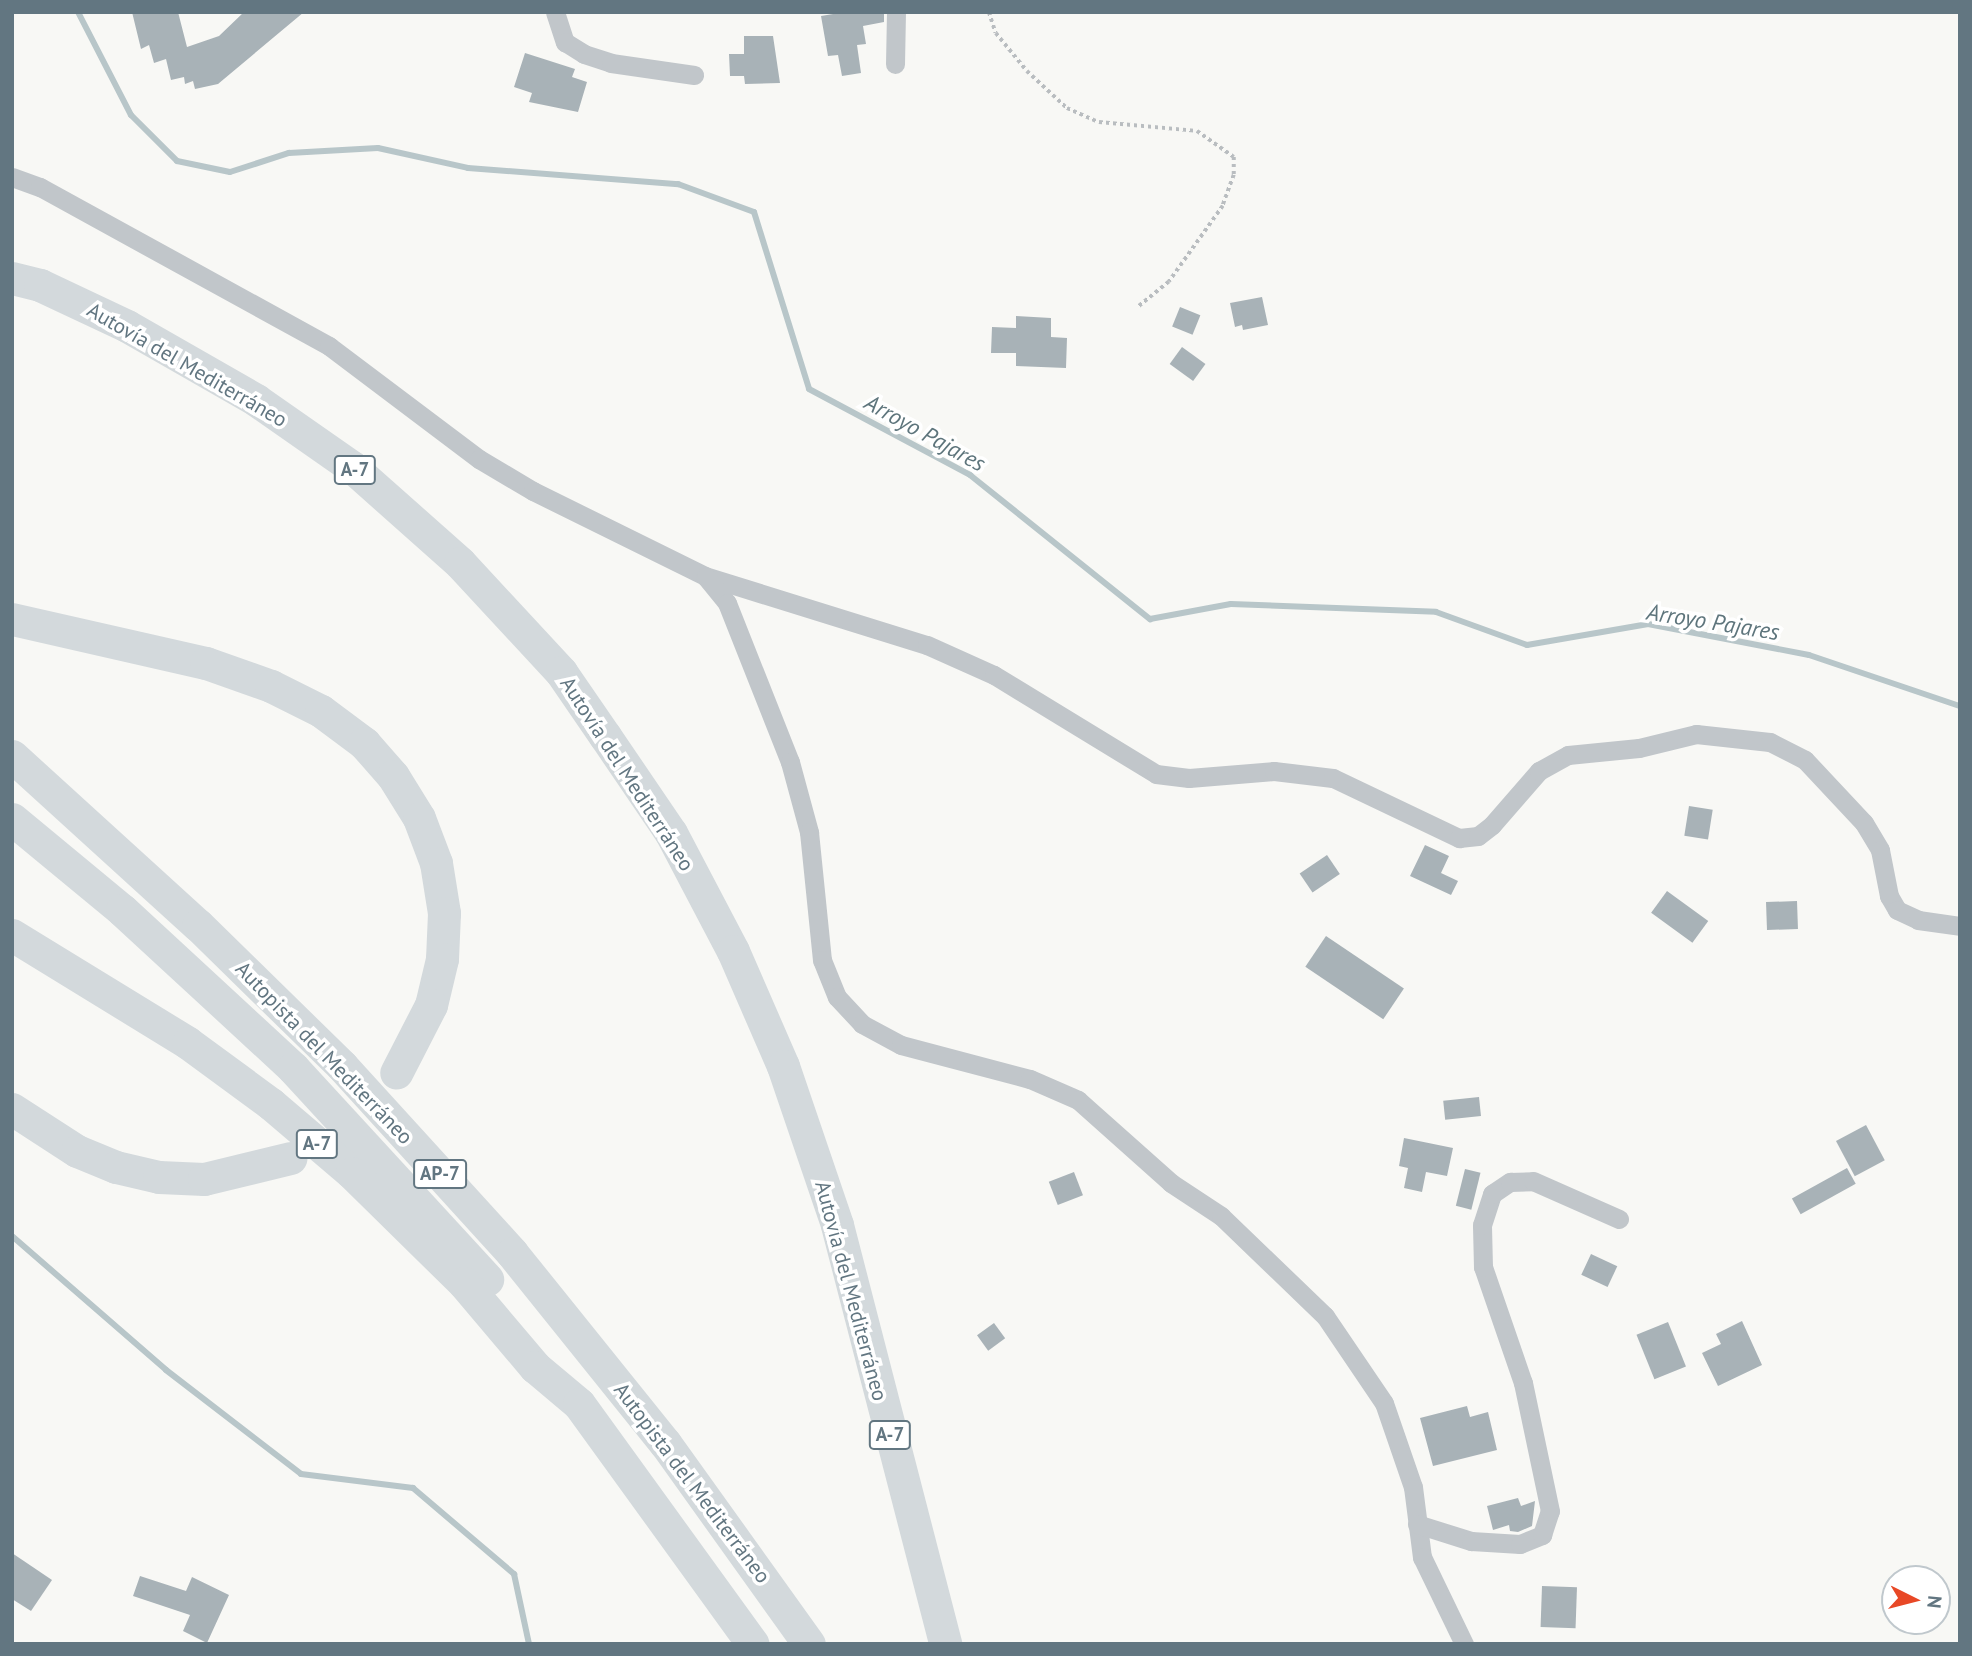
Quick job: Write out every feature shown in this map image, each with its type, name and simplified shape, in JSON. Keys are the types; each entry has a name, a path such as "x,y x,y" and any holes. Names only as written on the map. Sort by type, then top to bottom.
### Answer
{"highway":[{"name":"Autovía del Mediterráneo","path":"12,263 26,281 127,326 256,400 352,467 460,563 561,672 671,833 733,951 783,1066 837,1225 945,1644"},
{"path":"12,619 206,663 271,686 321,711 363,743 393,776 423,829 436,863 444,913 442,958 431,1005 396,1073"},
{"name":"Autopista del Mediterráneo","path":"12,756 198,926 332,1056 503,1243 666,1443 809,1644"},
{"name":"Autopista del Mediterráneo","path":"12,820 122,910 293,1068 420,1202 551,1352 579,1404"},
{"name":"A-7","path":"12,935 144,1014 271,1104 352,1173 464,1283 535,1367 579,1404 753,1644"},
{"path":"12,1108 77,1151 116,1167 159,1177 204,1179 290,1158"}],"street":[{"path":"555,12 565,42 584,54 611,63 694,75"},
{"path":"895,64 896,12"},
{"path":"12,177 40,187 328,346 479,459 533,491 705,576 927,645 994,675 1156,774 1189,778 1274,771 1333,778 1459,838 1478,836 1492,825 1538,771 1568,755 1639,748 1696,734 1770,743 1805,761 1864,823 1880,850 1889,896 1897,910 1918,919 1960,926"},
{"path":"705,576 727,603 790,762 809,832 822,960 838,997 862,1024 901,1045 1030,1079 1078,1100 1171,1182 1221,1216 1325,1316 1360,1363 1401,1443 1413,1487 1422,1557 1464,1644"},
{"path":"1417,1524 1471,1541 1520,1544 1542,1535 1550,1511 1522,1383 1483,1267 1482,1224 1492,1194 1510,1182 1533,1181 1619,1219"}],"path":[{"path":"989,12 996,33 1027,71 1067,108 1099,122 1196,131 1234,158 1234,175 1223,206 1169,282 1137,308"}],"building":[{"path":"132,12 178,12 187,47 219,36 244,12 304,12 218,84 195,89 193,81 185,84 184,77 171,80 166,59 154,63 149,45 141,49"},
{"path":"845,12 884,12 884,22 863,26 866,44 857,45 861,73 842,76 838,55 828,56 821,16"},
{"path":"744,36 773,36 780,83 745,84 744,76 730,76 729,54 744,54"},
{"path":"525,53 575,69 572,77 587,82 578,112 529,102 532,93 514,87"},
{"path":"1262,297 1268,325 1243,330 1242,325 1235,327 1230,303"},
{"path":"1180,307 1200,315 1193,335 1172,326"},
{"path":"1016,316 1051,318 1051,337 1067,338 1066,368 1016,366 1016,353 991,353 992,327 1016,328"},
{"path":"1182,347 1205,364 1193,381 1170,364"},
{"path":"1689,806 1713,810 1708,839 1684,836"},
{"path":"1425,845 1449,856 1441,873 1458,881 1451,895 1410,876"},
{"path":"1327,855 1340,874 1313,893 1300,873"},
{"path":"1667,891 1708,921 1692,943 1651,913"},
{"path":"1797,901 1798,929 1767,930 1766,902"},
{"path":"1326,936 1404,989 1383,1019 1305,967"},
{"path":"1479,1097 1481,1116 1445,1120 1443,1101"},
{"path":"1866,1125 1885,1160 1855,1176 1836,1141"},
{"path":"1404,1138 1453,1148 1447,1176 1426,1172 1422,1192 1404,1188 1408,1168 1399,1166"},
{"path":"1847,1168 1856,1184 1801,1214 1792,1199"},
{"path":"1465,1169 1481,1173 1471,1210 1456,1206"},
{"path":"1074,1172 1083,1195 1058,1205 1049,1182"},
{"path":"1591,1254 1617,1266 1608,1287 1581,1275"},
{"path":"1742,1321 1762,1365 1718,1386 1702,1353 1721,1344 1716,1334"},
{"path":"1668,1322 1686,1367 1654,1379 1636,1335"},
{"path":"994,1323 1005,1338 988,1351 977,1335"},
{"path":"1467,1406 1470,1417 1488,1412 1497,1450 1433,1466 1420,1418"},
{"path":"1518,1498 1521,1506 1535,1501 1532,1526 1518,1532 1510,1531 1509,1525 1493,1530 1487,1506"},
{"path":"12,1553 52,1580 31,1611 12,1599"},
{"path":"140,1576 186,1591 192,1577 229,1595 207,1643 183,1631 190,1615 133,1596"},
{"path":"1542,1586 1577,1587 1576,1628 1541,1627"}],"waterway":[{"name":"Arroyo Pajares","path":"78,12 131,115 177,161 230,172 289,153 378,148 468,168 678,184 754,212 809,389 970,475 1150,619 1231,604 1436,612 1527,645 1648,624 1809,655 1960,706"},
{"path":"12,1236 166,1370 301,1474 413,1488 514,1574 529,1644"}]}
